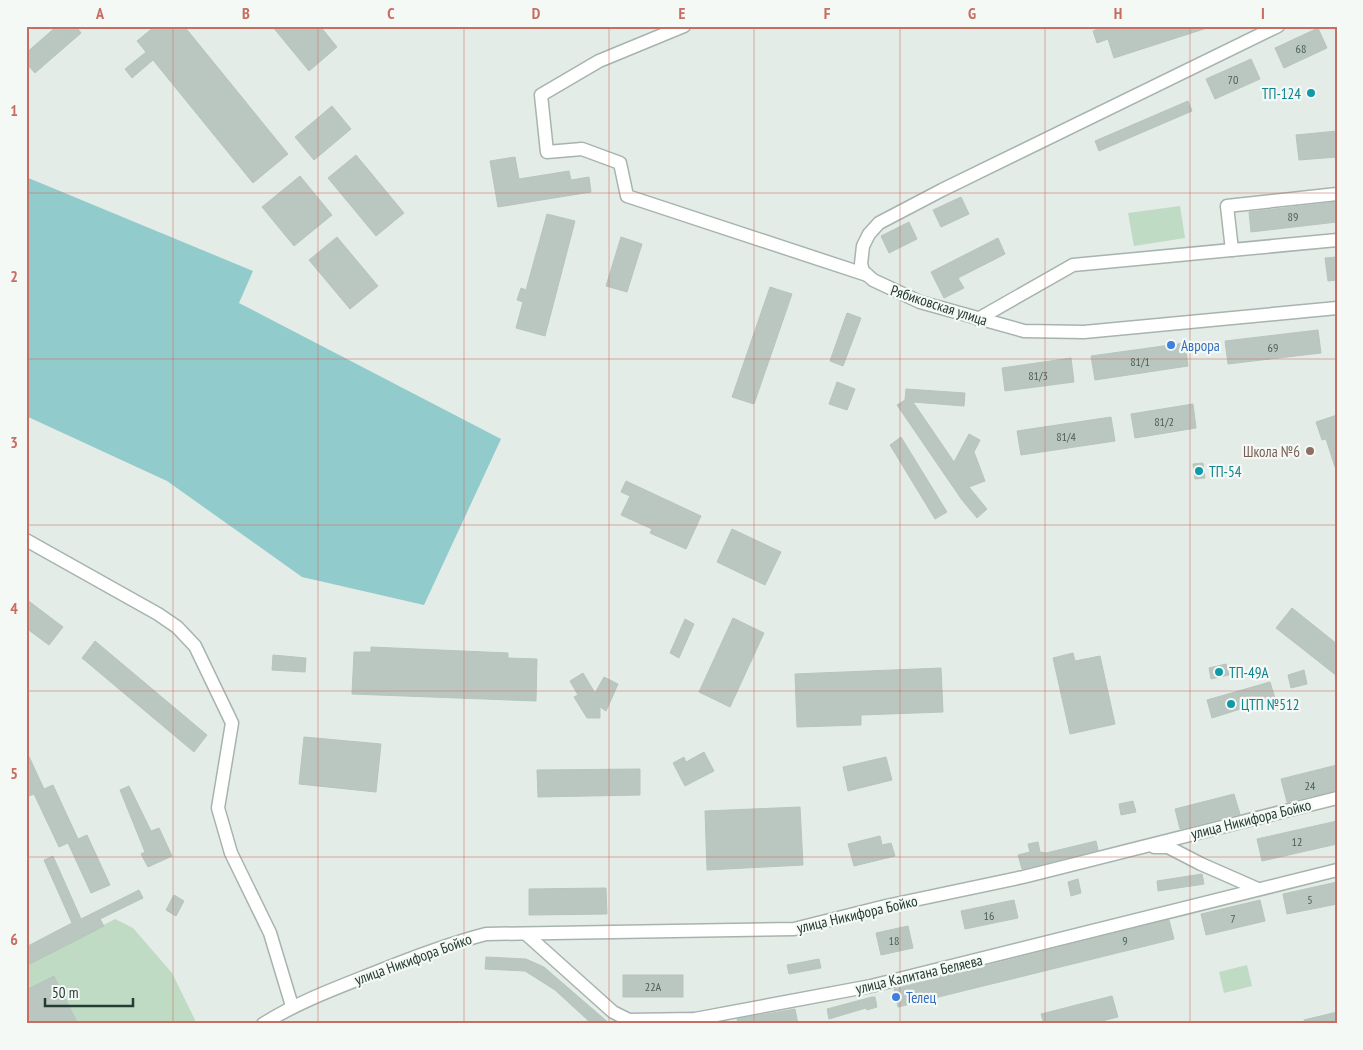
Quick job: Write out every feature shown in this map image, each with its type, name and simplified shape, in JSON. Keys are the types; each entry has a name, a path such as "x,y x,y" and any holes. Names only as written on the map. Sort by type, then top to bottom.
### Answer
{"street":[{"name":"Рябиковская улица","path":"684,26 599,61 540,95 547,152 582,149 620,164 627,196 867,275 883,286 920,302 1024,331 1084,332 1337,308"},
{"path":"867,275 862,264 863,246 869,234 879,223 942,190 1278,26"},
{"path":"1232,250 1227,206 1337,194"},
{"path":"978,319 1073,265 1337,240"},
{"path":"26,540 158,614 177,627 195,646 232,723 218,808 230,853 270,932 292,1006"},
{"name":"улица Никифора Бойко","path":"263,1024 292,1006 448,944 486,934 794,929 886,906 1023,876 1337,798"},
{"path":"1137,848 1168,847 1258,889"},
{"name":"улица Капитана Беляева","path":"526,934 613,1012 628,1020 695,1019 871,986 1337,870"}],"green space":[{"path":"1180,206 1185,238 1134,246 1128,213"},
{"path":"115,919 133,928 172,973 197,1024 26,1024 26,966"},
{"path":"1247,965 1252,986 1224,993 1219,972"}],"water":[{"path":"26,177 253,271 239,303 501,439 424,605 302,577 167,481 26,416"}],"building":[{"path":"57,26 76,26 81,33 35,73 26,63 26,53"},
{"path":"155,26 184,26 288,154 253,183 153,60 132,78 125,69 146,52 137,41"},
{"path":"272,26 320,26 337,47 309,71"},
{"path":"1104,26 1207,26 1207,28 1114,58 1108,39 1097,43 1093,31"},
{"path":"1318,28 1327,48 1284,68 1275,48"},
{"path":"1251,59 1260,79 1215,99 1206,79"},
{"path":"1188,101 1192,111 1099,151 1095,141"},
{"path":"332,106 351,129 314,160 295,137"},
{"path":"1337,131 1337,157 1299,160 1296,135"},
{"path":"356,155 404,213 376,236 328,178"},
{"path":"515,157 519,179 569,171 571,180 589,177 591,192 498,207 490,161"},
{"path":"300,176 332,215 294,246 262,207"},
{"path":"961,197 969,214 941,227 933,210"},
{"path":"1337,202 1337,222 1251,232 1249,212"},
{"path":"547,214 575,221 545,336 516,328 523,302 517,300 521,288 526,290"},
{"path":"909,222 917,239 889,253 881,236"},
{"path":"337,237 378,286 350,309 309,260"},
{"path":"621,237 642,244 627,292 606,286"},
{"path":"998,238 1005,254 958,278 964,288 944,298 931,272"},
{"path":"1337,257 1337,280 1328,281 1325,258"},
{"path":"770,287 792,294 754,404 732,397"},
{"path":"847,313 861,318 843,366 830,361"},
{"path":"1318,330 1321,353 1228,364 1225,341"},
{"path":"1185,343 1188,366 1095,380 1091,356"},
{"path":"1071,358 1074,382 1005,391 1002,368"},
{"path":"837,382 855,389 847,410 829,404"},
{"path":"906,389 965,393 964,406 913,402 954,462 969,434 980,440 974,452 985,481 969,487 987,509 977,518 962,500 897,405 905,400"},
{"path":"1193,404 1196,428 1135,438 1131,414"},
{"path":"1337,415 1337,467 1335,467 1326,439 1322,440 1316,422"},
{"path":"1111,417 1115,441 1021,455 1017,431"},
{"path":"901,437 947,512 935,519 890,445"},
{"name":"ТП-54","path":"1203,463 1205,478 1195,479 1193,464"},
{"path":"626,481 701,516 686,549 650,533 652,529 621,515 630,496 621,492"},
{"path":"732,529 781,552 765,585 717,562"},
{"path":"26,599 63,627 49,645 26,628"},
{"path":"1292,608 1337,644 1337,676 1276,628"},
{"path":"733,618 764,633 730,707 699,692"},
{"path":"685,619 694,624 679,658 670,653"},
{"path":"95,641 207,735 194,752 82,658"},
{"path":"371,647 508,653 508,658 537,659 536,701 352,694 354,652 371,652"},
{"path":"1073,653 1075,661 1100,656 1115,724 1070,734 1053,658"},
{"path":"273,655 306,658 305,672 272,670"},
{"name":"ТП-49А","path":"1226,664 1229,675 1211,679 1209,668"},
{"path":"941,668 943,712 861,715 861,725 797,727 795,674"},
{"path":"1304,670 1307,684 1291,688 1288,675"},
{"path":"583,673 595,693 604,677 618,684 606,711 600,707 600,718 587,718 574,697 578,695 570,681"},
{"name":"ЦТП №512","path":"1270,682 1275,698 1212,718 1207,700"},
{"path":"304,737 381,744 376,792 299,784"},
{"path":"26,750 44,789 53,785 78,839 87,835 110,885 91,893 68,843 59,847 34,794 26,797"},
{"path":"704,752 714,771 685,786 673,763 684,757 686,762"},
{"path":"886,757 892,780 848,791 843,767"},
{"path":"1337,765 1337,790 1287,802 1281,779"},
{"path":"640,769 640,795 538,797 537,770"},
{"path":"129,786 151,831 159,828 172,856 148,867 141,854 145,852 120,790"},
{"path":"1234,794 1240,814 1180,829 1175,809"},
{"path":"1133,801 1136,812 1121,815 1119,804"},
{"path":"800,807 803,865 707,870 705,811"},
{"path":"1337,821 1337,844 1262,861 1257,839"},
{"path":"880,836 882,845 891,843 895,856 854,866 848,844"},
{"path":"1096,841 1098,850 1022,869 1018,855 1030,852 1028,844 1038,842 1040,852 1046,853"},
{"path":"53,856 81,919 139,890 143,898 100,919 104,926 26,966 26,947 72,923 44,860"},
{"path":"1202,874 1204,884 1158,891 1157,881"},
{"path":"1078,879 1081,893 1071,896 1068,882"},
{"path":"1337,882 1337,904 1287,914 1283,894"},
{"path":"606,888 607,914 529,915 529,889"},
{"path":"174,895 184,901 176,916 166,910"},
{"path":"1014,900 1018,918 965,929 961,911"},
{"path":"1260,900 1265,921 1206,935 1201,914"},
{"path":"1169,920 1174,939 898,1007 894,989"},
{"path":"908,926 913,948 881,955 876,933"},
{"path":"486,957 526,959 544,967 610,1024 592,1024 555,990 525,971 485,969"},
{"path":"819,959 821,968 789,974 787,965"},
{"path":"623,975 683,975 683,997 623,997"},
{"path":"54,976 78,1024 26,1024 26,990"},
{"path":"1112,996 1118,1017 1090,1024 1044,1024 1041,1014"},
{"path":"875,997 877,1007 867,1010 866,1008 829,1019 827,1009"},
{"path":"795,1009 798,1024 738,1024 737,1019"},
{"path":"1337,1012 1337,1024 1305,1024 1304,1020"}],"place":[{"name":"ТП-124","path":"1311,93"},
{"name":"Аврора","path":"1171,345"},
{"name":"Школа №6","path":"1310,451"},
{"name":"ТП-54","path":"1199,471"},
{"name":"ТП-49А","path":"1219,672"},
{"name":"ЦТП №512","path":"1231,704"},
{"name":"Телец","path":"896,997"}]}
